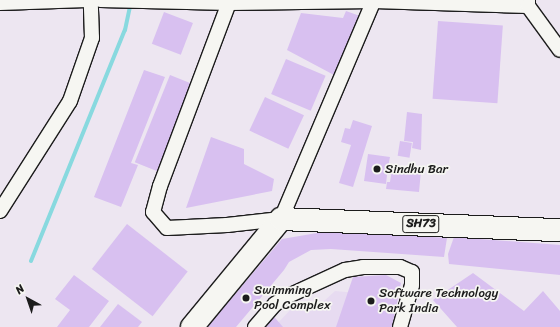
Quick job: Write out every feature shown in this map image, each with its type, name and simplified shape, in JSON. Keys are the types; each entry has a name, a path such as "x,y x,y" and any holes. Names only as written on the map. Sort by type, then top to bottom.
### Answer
{"main road":[{"name":"SH73","path":"281,219 560,230"},
{"path":"192,327 281,219"}],"street":[{"path":"0,3 87,0"},
{"path":"0,211 70,101 92,38 92,0"},
{"path":"100,0 374,0 528,3 560,50"},
{"path":"230,1 160,186 153,212 166,228 227,225 281,219 374,0"},
{"path":"255,327 275,304 286,297 345,270 363,267 400,267 412,272 412,285 400,327"}],"shaded area":[{"path":"335,291 390,296 392,327 274,327 294,306 323,302"}],"building":[{"path":"346,11 360,16 334,75 287,50 301,13 343,18"},
{"path":"164,12 193,23 181,55 152,44"},
{"path":"438,21 503,26 497,103 433,99"},
{"path":"286,59 326,76 311,111 271,94"},
{"path":"144,70 165,77 131,163 138,165 121,207 94,197"},
{"path":"170,75 195,85 160,172 135,162"},
{"path":"265,97 304,115 288,149 249,131"},
{"path":"407,112 422,114 421,150 412,148 413,142 404,141"},
{"path":"353,120 372,126 353,187 339,183 351,145 341,142 345,128 350,129"},
{"path":"211,137 244,149 244,164 274,179 272,191 186,208"},
{"path":"400,141 412,143 410,158 398,156"},
{"path":"368,154 390,157 388,167 421,171 419,192 386,189 387,182 390,182 391,175 387,175 386,184 364,181"},
{"path":"127,224 188,271 153,316 92,269"},
{"name":"Swimming Pool Complex","path":"358,232 447,238 444,257 331,249 311,250 289,262 236,327 207,327 282,239 317,233"},
{"path":"454,237 560,245 560,275 449,264 448,254"},
{"path":"473,273 524,311 543,291 560,311 560,327 457,327 433,300"},
{"path":"74,275 109,301 89,327 57,327 70,310 55,299"},
{"name":"Software Technology Park India","path":"386,275 401,283 392,327 336,327 353,277"},
{"path":"118,304 142,322 138,327 100,327"},
{"path":"270,312 283,327 259,327"}],"waterway":[{"path":"31,261 125,30 131,2"}],"place":[{"name":"Sindhu Bar","path":"377,169"},
{"name":"Swimming Pool Complex","path":"246,298"},
{"name":"Software Technology Park India","path":"371,301"}]}
